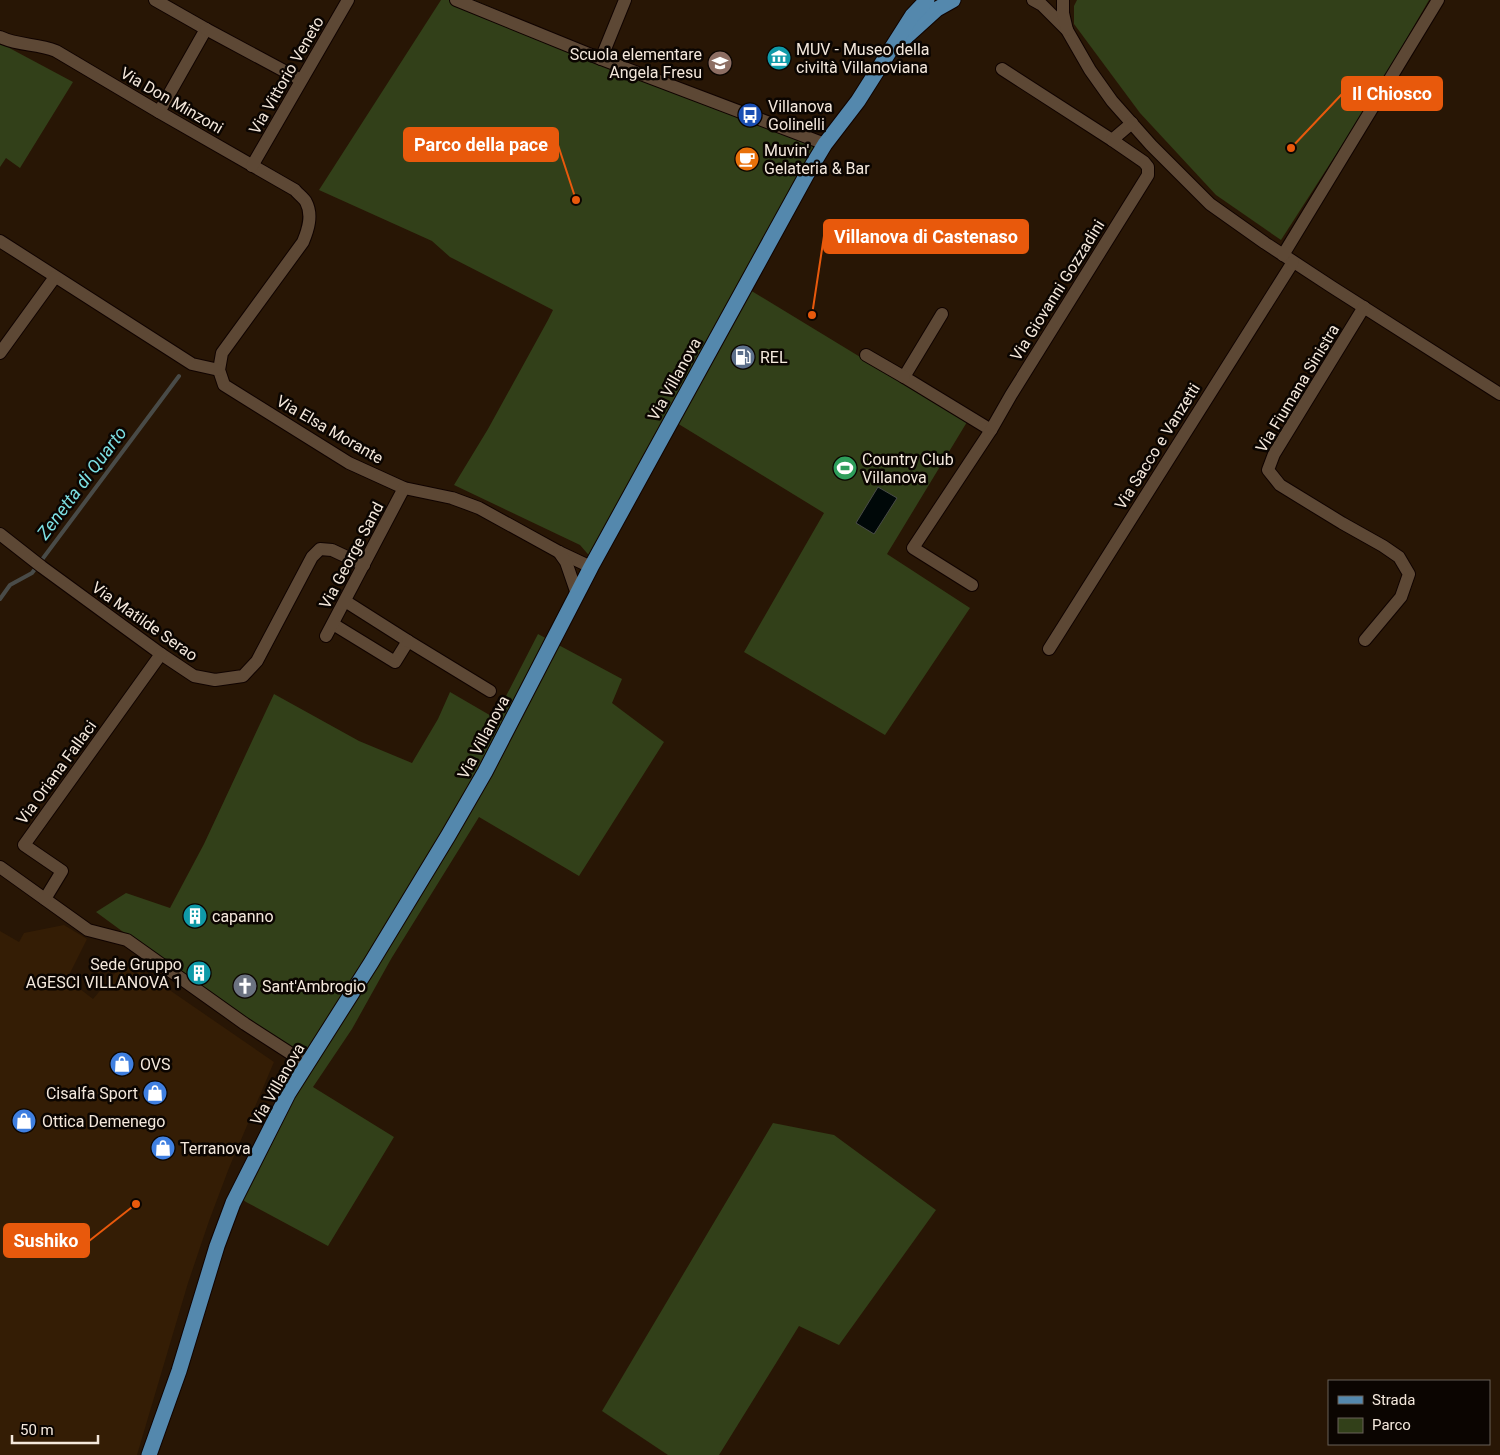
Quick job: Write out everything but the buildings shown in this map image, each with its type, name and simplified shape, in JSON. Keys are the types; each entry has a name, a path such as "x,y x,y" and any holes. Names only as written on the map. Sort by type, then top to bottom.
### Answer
{"main road":[{"name":"Via Villanova","path":"149,1455 179,1371 216,1246 234,1203 288,1094 448,836 485,772 591,567 775,231 825,144 858,101 912,16 927,0"},
{"name":"Via Villanova","path":"889,53 937,9 952,0"}],"street":[{"path":"155,0 302,80"},
{"name":"Via Vittorio Veneto","path":"252,166 348,0"},
{"path":"601,59 625,0"},
{"path":"1033,0 1042,5 1067,30 1090,70 1112,101 1151,145 1210,204 1288,258 1500,394"},
{"path":"1063,0 1063,13 1067,30"},
{"name":"Via Sacco e Vanzetti","path":"1049,649 1288,258 1438,0"},
{"path":"460,1 601,59 825,144"},
{"path":"159,112 206,29"},
{"name":"Via Don Minzoni","path":"0,37 10,42 38,45 56,51 295,190 307,203 310,218 303,242 222,353 219,370"},
{"path":"1002,69 1112,140 1132,123"},
{"name":"Via Giovanni Gozzadini","path":"972,585 913,548 991,430 1148,175 1148,167 1144,162 1112,140"},
{"path":"0,241 192,364 219,370"},
{"path":"0,353 55,277"},
{"name":"Via Fiumana Sinistra","path":"1364,307 1274,454 1268,470 1280,485 1399,557 1409,574 1401,597 1365,640"},
{"path":"904,377 942,314"},
{"path":"866,355 991,430"},
{"name":"Via Elsa Morante","path":"219,370 224,385 349,463 404,488 452,498 479,508 559,552 591,567"},
{"name":"Via George Sand","path":"326,636 404,488"},
{"name":"Via Matilde Serao","path":"0,534 38,564 194,676 215,680 243,676 257,661 312,557 320,549 332,550 364,565"},
{"path":"559,552 566,562 577,594"},
{"path":"344,602 490,692"},
{"path":"333,624 396,662 408,641"},
{"name":"Via Oriana Fallaci","path":"45,899 62,871 24,846 162,654"},
{"path":"0,867 88,930 126,940 245,1024 307,1064"}],"shaded area":[{"path":"878,487 897,498 874,534 856,523"},
{"path":"64,925 87,939 67,979 93,999 126,960 274,1062 229,1168 209,1221 188,1283 137,1455 0,1455 0,931 19,942 24,933"}],"green space":[{"path":"441,0 474,0 823,146 740,284 967,422 887,554 970,608 885,735 744,652 824,513 672,420 593,560 580,545 454,485 488,429 553,310 450,257 432,241 319,190"},
{"path":"1077,0 1429,0 1371,100 1281,240 1216,195 1140,113 1074,24 1074,6"},
{"path":"0,43 73,82 20,168 6,158 0,167"},
{"path":"538,634 622,679 612,703 664,742 579,876 479,817 391,959 352,1029 313,1087 394,1137 328,1246 246,1202 237,1195 303,1064 96,912 126,893 170,908 204,844 274,694 359,741 412,763 438,719 450,692 493,717 504,700"},
{"path":"773,1123 834,1135 936,1210 839,1345 799,1326 719,1455 668,1455 602,1411"}],"waterway":[{"name":"Zenetta di Quarto","path":"0,599 10,585 32,573 179,376"}],"place":[{"name":"MUV - Museo della civiltà Villanoviana","path":"779,58"},
{"name":"Scuola elementare Angela Fresu","path":"720,63"},
{"name":"Villanova Golinelli","path":"750,115"},
{"name":"Il Chiosco","path":"1291,148"},
{"name":"Muvin' Gelateria & Bar","path":"747,159"},
{"name":"Parco della pace","path":"576,200"},
{"name":"Villanova di Castenaso","path":"812,315"},
{"name":"REL","path":"743,357"},
{"name":"Country Club Villanova","path":"845,468"},
{"name":"capanno","path":"195,916"},
{"name":"Sede Gruppo AGESCI VILLANOVA 1","path":"199,973"},
{"name":"Sant'Ambrogio","path":"245,986"},
{"name":"OVS","path":"122,1064"},
{"name":"Cisalfa Sport","path":"155,1093"},
{"name":"Ottica Demenego","path":"24,1121"},
{"name":"Terranova","path":"163,1148"},
{"name":"Sushiko","path":"136,1204"}]}
